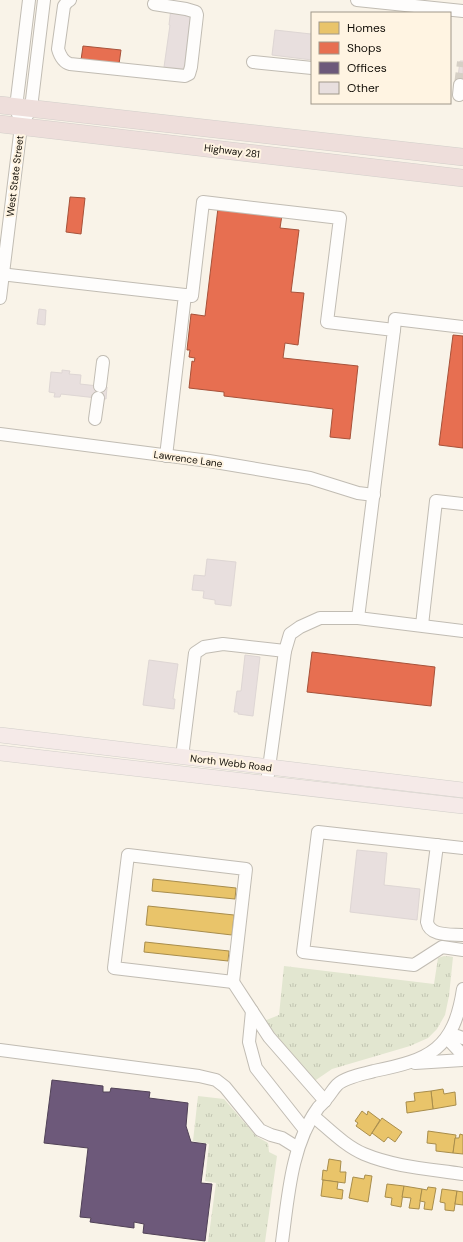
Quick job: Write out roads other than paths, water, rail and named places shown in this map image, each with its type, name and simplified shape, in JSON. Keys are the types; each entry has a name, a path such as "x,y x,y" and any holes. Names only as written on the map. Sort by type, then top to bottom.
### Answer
{"highway":[{"name":"Highway 281","path":"16,107 463,158"},
{"name":"Highway 281","path":"0,124 463,178"}],"main road":[{"name":"North Webb Road","path":"0,736 463,790"},
{"name":"North Webb Road","path":"0,753 463,806"}],"street":[{"name":"West State Street","path":"0,298 1,274 21,126 16,107 28,0"},
{"name":"West State Street","path":"16,107 44,0"},
{"path":"76,0 67,2 64,6 58,48 59,55 65,62 70,64 185,76 189,74 191,68 197,15 196,12 154,4"},
{"path":"357,0 390,2 463,11"},
{"path":"252,62 311,68"},
{"path":"1,274 192,296 203,202 340,218 327,322 394,330"},
{"path":"166,456 185,295"},
{"path":"358,618 395,319 463,327"},
{"path":"95,419 103,362"},
{"name":"Lawrence Lane","path":"0,434 209,461 310,478 358,493 374,495"},
{"path":"422,625 436,501 463,504"},
{"path":"267,784 285,651 290,634 300,627 320,618 358,618 463,631"},
{"path":"182,757 196,653 204,647 223,644 285,651"},
{"path":"463,848 318,832 303,952 414,965 442,947 463,950"},
{"path":"437,845 427,922 428,928 433,932 463,935"},
{"path":"233,982 114,968 128,855 246,869 233,982 269,1037 325,1101"},
{"path":"284,1242 295,1157 305,1130 318,1107 325,1101 338,1084 358,1075 406,1063 433,1051 447,1038 456,1019 463,995"},
{"path":"252,1011 250,1042 256,1068 305,1130"},
{"path":"447,1038 457,1036 463,1038"},
{"path":"447,1038 463,1054"},
{"path":"0,1050 199,1076 216,1080 225,1087 260,1130 282,1138 298,1148"},
{"path":"406,1063 463,1060"},
{"path":"313,1116 343,1142 364,1154 402,1165 463,1174"}],"tunnel":[{"path":"460,85 463,62"}]}
